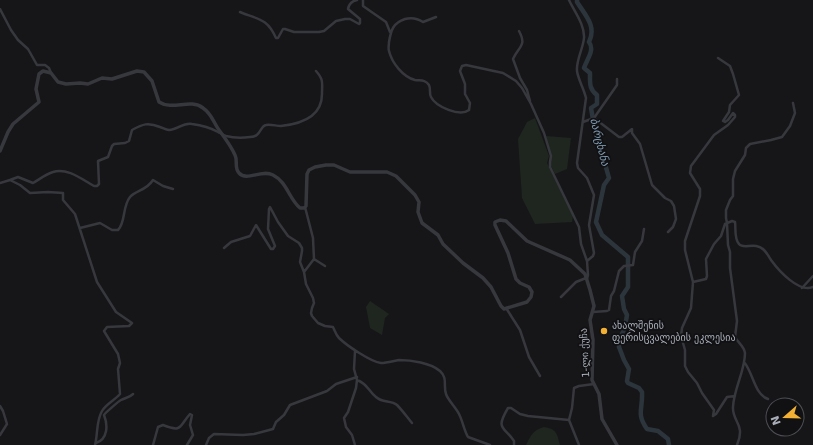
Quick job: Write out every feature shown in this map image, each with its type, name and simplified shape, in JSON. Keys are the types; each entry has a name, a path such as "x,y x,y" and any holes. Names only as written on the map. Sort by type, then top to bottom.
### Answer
{"street":[{"path":"240,12 257,18 271,27 276,38 278,38 282,30 285,29 294,32 319,32 336,21 345,19 350,19 359,24 360,19 348,9 351,2 356,0"},
{"path":"363,0 363,6 386,22 390,33"},
{"path":"569,0 583,31 584,38 577,66 577,73 584,88 586,98 577,163 578,168 587,178 594,195 589,225 594,253 593,256 587,261"},
{"path":"0,9 11,30 18,40 28,49 37,64 45,65 50,68 51,73 58,82 66,84 88,84 102,78 112,79 137,71 144,72 152,81 159,102 167,105 194,104 201,106 210,114 235,156 237,160 237,169 242,175 248,177 262,173 274,175 284,186 297,205 300,208 305,207"},
{"path":"436,17 423,22 415,18 398,21 390,33 388,50 396,66 406,75 415,80 423,80 428,84 432,98 445,110 464,112 469,110 470,103 465,94 465,84 460,68 462,66 466,65 503,73 516,81 525,92 531,104 548,145 553,174 579,227 587,261 587,279"},
{"path":"519,31 523,42 513,59 520,78 527,90 531,104"},
{"path":"718,58 730,66 739,95 730,105 729,112 723,121 725,122 728,120 733,113 735,117 728,125 714,135 690,166 690,173 700,192 685,241 685,250 692,282 691,308 682,328 681,336 685,350 685,366 714,410 713,416 727,398 735,396"},
{"path":"0,151 13,124 39,102 36,90 39,74 43,71 51,73"},
{"path":"0,183 18,177 33,183 54,172 62,171 78,176 94,186 97,186 98,161 108,157 114,144 129,141 132,130 145,124 151,123 169,130 186,123 193,124 217,131 224,136 239,138 253,137 260,132 263,126 266,125 282,126 304,122 318,110 322,100 323,85 320,76 316,71"},
{"path":"583,122 593,119 617,85 617,79"},
{"path":"737,445 740,439 740,425 733,408 744,362 744,348 735,338 737,321 730,268 726,210 733,196 733,179 735,171 744,155 746,148 753,142 782,137 790,126 794,113 793,103"},
{"path":"593,119 619,137 622,137 632,129 632,133 640,144 652,186 665,198 671,201 674,206 676,219 673,227 668,232"},
{"path":"304,272 314,259 313,238 305,207 307,174 309,170 315,167 334,165 350,172 391,173 396,176 416,197 419,202 418,212 422,223 438,235 443,244 463,263 483,278 491,287 501,306 506,308 520,330 529,357 540,376"},
{"path":"10,180 20,185 30,193 63,193 63,200 75,214 97,282 116,312 132,323 129,326 107,327 104,331 118,354 120,363 118,369 120,394 101,412 95,444"},
{"path":"80,228 100,223 112,230 118,230 121,227 126,204 131,196 146,188 153,180 157,181 163,186 173,189"},
{"path":"224,248 231,242 250,236 256,224 268,245 271,249 273,249 275,246 270,236 268,226 270,207 288,236 299,243 302,248 300,262 304,272 306,284 313,298 314,303 311,313 318,323 333,327 339,338 355,351 376,362 381,363 400,360 419,362 439,370 445,378 445,392 460,416 468,437 490,445"},
{"path":"506,308 527,302 531,298 532,292 529,287 515,277 508,253 495,226 495,222 497,221 506,221 527,241 570,260 581,270 587,279"},
{"path":"692,282 706,279 706,259 714,244 721,236 725,224 732,221 734,222 736,237 741,246 758,246 764,249 771,260 788,279 802,288 813,287"},
{"path":"593,312 607,312 609,310 611,296 614,291 619,272 624,266 633,264 635,252 642,241 644,229"},
{"path":"314,259 325,266"},
{"path":"802,288 813,276"},
{"path":"561,298 576,282 587,279"},
{"name":"1-ლი ქუჩა","path":"587,279 594,306 590,320 593,345 592,380 599,394 602,419 618,445"},
{"path":"355,351 354,369 357,378 350,407 344,418 346,427 352,435 355,445"},
{"path":"744,362 748,366 758,390 765,397"},
{"path":"206,445 209,438 214,434 243,435 254,434 272,429 290,405 327,390 336,384 357,378 364,382 379,399 397,405 412,423"},
{"path":"579,445 569,420 574,388 594,384"},
{"path":"95,444 100,442 106,434 108,428 104,415 106,412 121,400 133,394"},
{"path":"0,406 4,411 7,424 0,435"},
{"path":"514,445 514,441 502,429 504,414 508,408 528,416 569,420"},
{"path":"153,445 158,427 163,425 178,428 183,425 190,414 192,415 190,425 193,435 186,445"}],"shaded area":[{"path":"535,118 549,156 547,163 573,216 572,222 535,224 522,198 518,139 527,122"},
{"path":"546,136 571,138 567,169 555,174 551,166 551,156"},
{"path":"370,301 389,314 385,318 382,335 370,328 366,307"},
{"path":"544,427 552,429 556,433 560,445 526,445 533,433"}],"waterway":[{"name":"ბარცხანა","path":"577,0 589,21 592,31 589,42 591,45 591,51 584,68 590,73 591,88 597,95 597,104 591,108 594,125 609,178 604,185 596,222 602,235 628,257 628,287 622,296 624,309 627,315 625,327 619,341 619,347 629,369 628,383 639,388 642,392 641,415 644,424 647,429 658,431 668,439 669,445"}],"place":[{"name":"ახალშენის ფერისცვალების ეკლესია","path":"604,331"}]}
